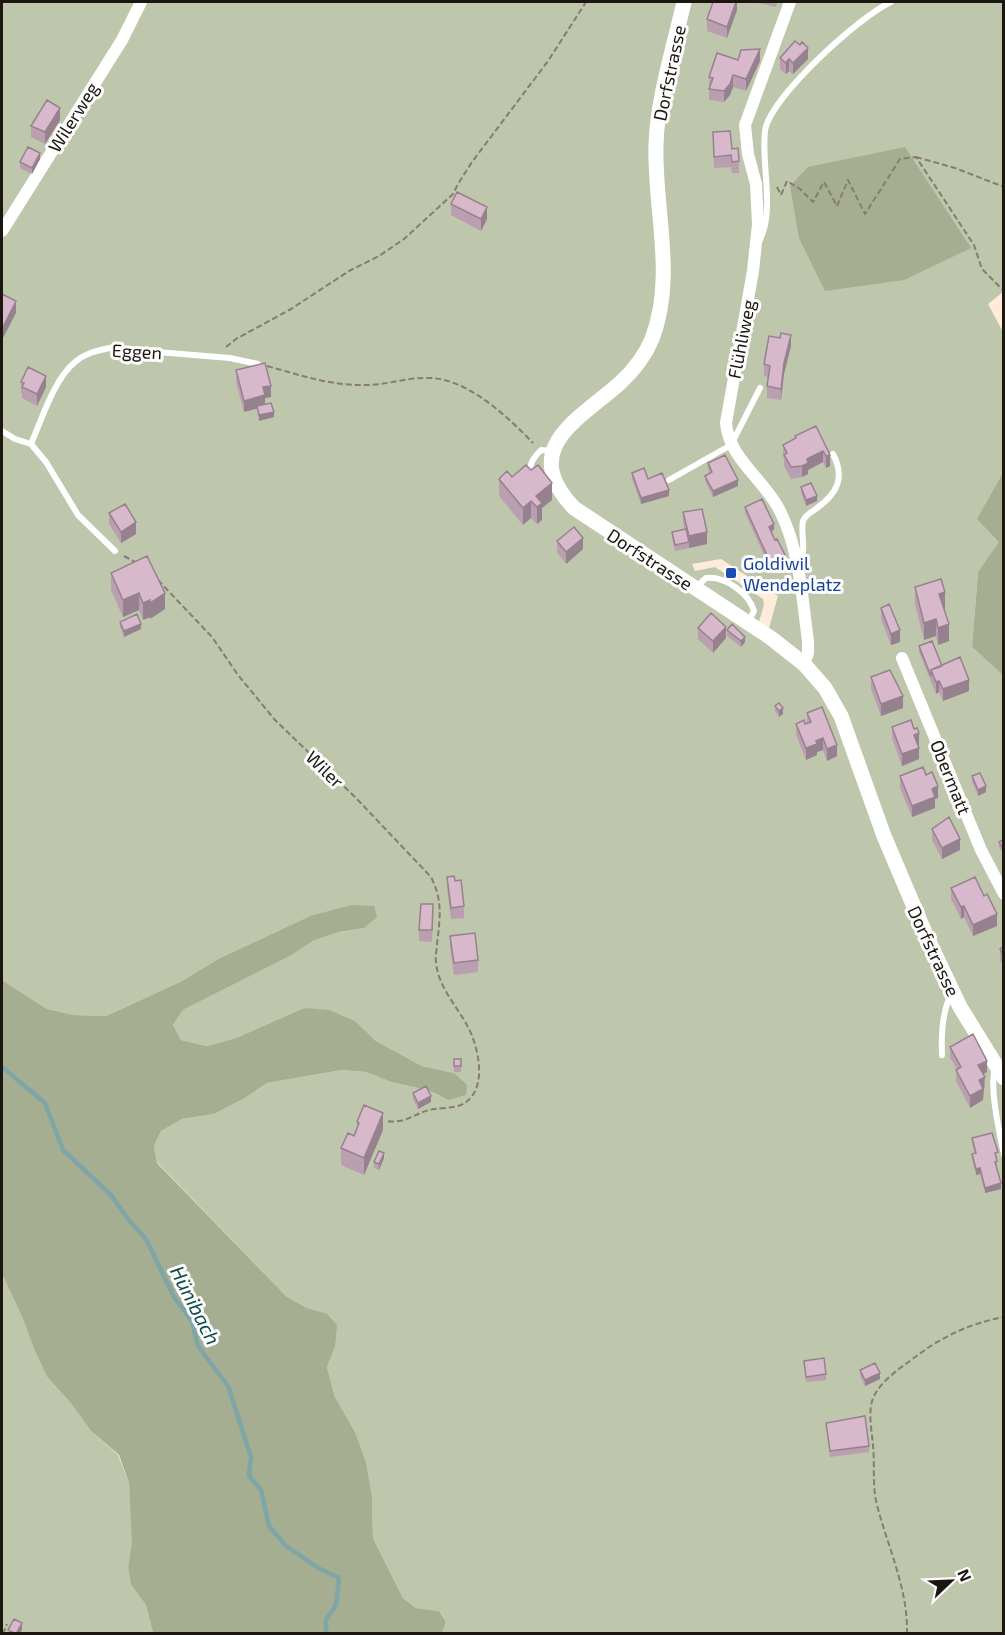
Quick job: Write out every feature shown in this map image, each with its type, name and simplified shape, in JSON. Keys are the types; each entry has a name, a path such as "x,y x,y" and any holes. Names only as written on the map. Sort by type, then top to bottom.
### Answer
{"street":[{"name":"Wilerweg","path":"2,231 122,40 141,2"},
{"name":"Dorfstrasse","path":"684,2 663,96 656,142 664,284 656,328 649,348 632,371 572,420 547,451 556,482 562,494 574,508 771,638 804,664 825,688 841,716 884,836 952,991 1000,1072"},
{"name":"Flühliweg","path":"790,2 745,125 748,154 756,184 757,244 726,414 726,429 731,445 780,510 795,552 808,641 808,653 804,664"},
{"name":"Obermatt","path":"902,658 981,850 1004,894"}],"lane":[{"path":"757,244 763,233 767,210 765,128 783,98 828,50 868,15 891,2"},
{"name":"Eggen","path":"31,444 57,385 74,362 92,351 109,348 215,357 258,364"},
{"path":"669,480 731,445 760,388"},
{"path":"2,431 15,440 31,444 46,462 78,515 115,552"},
{"path":"530,475 529,468 532,459 547,451"},
{"path":"797,564 803,554 803,520 830,497 839,481 839,465 833,454"},
{"path":"694,588 706,578 720,578 740,591 752,605 753,617 748,623"},
{"path":"942,1055 941,1040 945,1006 952,991"},
{"path":"1000,1072 993,1076 1004,1155"}],"path":[{"path":"215,357 236,339 291,309 404,239 453,194 472,162 548,61 586,2"},
{"path":"765,170 772,176 781,195 787,181 800,189 813,202 824,182 837,206 848,180 865,214 900,159 916,157 955,168 1004,187"},
{"path":"916,157 974,244 982,269 1004,291"},
{"path":"258,364 321,382 340,384 368,385 403,379 447,380 460,385 510,420 547,451"},
{"path":"115,552 143,566"},
{"name":"Wiler","path":"157,578 212,637 238,675 275,720 355,797 431,877 439,892 440,918 435,962 443,987 468,1028 477,1053 480,1078 474,1094 462,1104 430,1109 399,1123 386,1121"},
{"path":"907,1634 900,1578 876,1504 870,1412 872,1403 878,1389 885,1382 940,1339 962,1328 1004,1317"},
{"path":"3,1634 7,1624"}],"green space":[{"path":"2,2 1003,2 1003,292 988,304 1003,332 1004,473 978,519 1000,542 978,572 972,647 1004,675 1003,1633 442,1633 446,1622 439,1611 416,1608 403,1598 373,1538 372,1498 355,1432 335,1397 327,1367 335,1347 326,1313 307,1308 286,1296 157,1162 154,1146 161,1131 182,1119 214,1114 245,1098 267,1083 342,1070 366,1072 391,1082 427,1090 439,1096 454,1073 422,1066 376,1041 355,1021 304,1008 236,1038 207,1046 181,1040 173,1025 183,1010 292,955 313,941 339,932 364,928 310,916 220,958 180,982 106,1016 74,1015 47,1009 2,980","holes":["721,559 778,596 769,628 759,622 764,605 763,599 715,567 695,571 692,564"]},
{"path":"905,147 971,248 904,280 825,291 799,238 790,186 808,167"},
{"path":"1003,473 1003,675 972,647 978,572 999,542 977,519"},
{"path":"352,905 374,906 377,917 364,928 339,932 313,941 292,955 183,1010 173,1025 181,1040 207,1046 236,1038 304,1008 329,1010 355,1021 376,1041 422,1066 454,1073 467,1085 466,1095 449,1100 427,1090 391,1082 366,1072 342,1070 267,1083 245,1098 214,1114 182,1119 161,1131 154,1146 157,1163 286,1296 307,1308 326,1313 337,1325 335,1347 327,1367 335,1397 355,1432 366,1463 372,1498 373,1538 403,1598 416,1608 439,1611 446,1622 442,1633 153,1633 146,1605 131,1585 128,1568 132,1543 129,1483 119,1455 91,1431 69,1401 47,1377 2,1274 2,980 47,1009 74,1015 106,1016 180,982 220,958 310,916"},
{"path":"2,1274 47,1377 69,1401 91,1431 118,1455 129,1483 133,1543 128,1568 131,1585 146,1605 153,1633 2,1633"}],"building":[{"path":"713,2 736,2 727,27 707,19"},
{"path":"795,41 800,45 802,42 808,48 793,63 789,59 786,63 780,58"},
{"path":"760,49 746,79 733,75 724,91 709,89 713,78 709,77 717,53 738,60 741,50"},
{"path":"47,100 60,108 45,132 31,126"},
{"path":"730,131 732,149 738,148 739,161 732,162 731,155 714,157 713,132"},
{"path":"28,147 40,153 32,168 20,162"},
{"path":"457,192 487,207 481,219 451,204"},
{"path":"2,294 16,301 2,329"},
{"path":"781,333 791,335 781,389 767,386 770,366 764,364 769,336 780,338"},
{"path":"265,363 271,386 263,387 265,395 244,401 236,370"},
{"path":"28,367 46,376 37,394 22,387 24,383 21,382"},
{"path":"271,403 274,412 259,415 257,406"},
{"path":"816,426 830,455 826,456 823,451 807,459 808,463 802,466 791,467 784,455 787,453 783,445 796,438 795,436"},
{"path":"725,455 738,480 713,491 705,476 712,472 708,463"},
{"path":"526,465 531,470 538,465 552,483 536,496 542,503 537,507 531,501 523,508 499,479 507,471 512,477"},
{"path":"644,468 648,479 662,473 669,490 641,498 632,473"},
{"path":"811,483 817,496 806,500 801,487"},
{"path":"762,499 774,524 769,527 785,555 770,562 745,507"},
{"path":"125,504 136,522 121,532 109,513"},
{"path":"702,509 707,532 689,536 683,512"},
{"path":"574,527 583,538 566,552 557,541"},
{"path":"686,529 689,542 675,545 672,532"},
{"path":"147,556 165,593 150,603 150,600 143,603 139,593 123,600 111,573"},
{"path":"941,579 945,592 939,594 949,624 938,628 936,619 924,623 915,587"},
{"path":"889,604 900,630 891,634 881,608"},
{"path":"711,613 726,627 713,641 698,628"},
{"path":"137,614 141,624 124,631 120,622"},
{"path":"732,624 745,637 741,641 727,630"},
{"path":"932,641 942,666 931,670 931,676 919,646"},
{"path":"960,657 969,680 943,689 939,681 936,682 931,670"},
{"path":"890,670 903,696 881,704 871,677"},
{"path":"779,703 783,708 779,711 775,706"},
{"path":"822,707 837,745 827,749 823,738 816,741 817,744 806,748 796,724 804,720 805,724 811,722 807,713"},
{"path":"911,720 914,729 917,728 919,733 914,735 919,748 902,754 892,727"},
{"path":"923,767 926,775 932,772 938,786 932,789 935,797 912,806 900,776"},
{"path":"980,773 986,786 978,790 972,776"},
{"path":"949,817 960,839 942,848 932,829"},
{"path":"1004,839 1004,850 999,842"},
{"path":"454,876 455,881 461,880 464,906 451,908 447,877"},
{"path":"975,877 984,896 987,894 997,914 973,925 964,906 961,907 951,888"},
{"path":"421,904 433,904 432,930 419,930"},
{"path":"475,933 478,960 454,963 450,936"},
{"path":"973,1034 987,1061 978,1065 985,1077 979,1080 983,1089 970,1096 956,1070 961,1067 950,1047"},
{"path":"454,1059 461,1059 461,1066 454,1066"},
{"path":"426,1086 431,1096 418,1103 413,1093"},
{"path":"364,1105 383,1113 364,1158 341,1148 348,1133 354,1136"},
{"path":"992,1133 998,1152 995,1153 997,1161 995,1162 1001,1183 985,1188 980,1168 976,1169 972,1154 976,1153 972,1138"},
{"path":"379,1151 384,1153 379,1164 374,1162"},
{"path":"824,1358 826,1374 806,1377 804,1361"},
{"path":"875,1363 880,1373 865,1380 860,1370"},
{"path":"865,1416 869,1446 830,1451 826,1423"},
{"path":"14,1619 22,1623 16,1634 8,1630"}],"waterway":[{"name":"Hünibach","path":"2,1067 45,1103 63,1150 111,1195 146,1239 174,1297 192,1321 198,1346 228,1386 251,1457 249,1476 261,1490 269,1526 286,1546 320,1569 338,1577 336,1605 326,1620 326,1634"}],"place":[{"name":"Goldiwil Wendeplatz","path":"731,573"}]}
